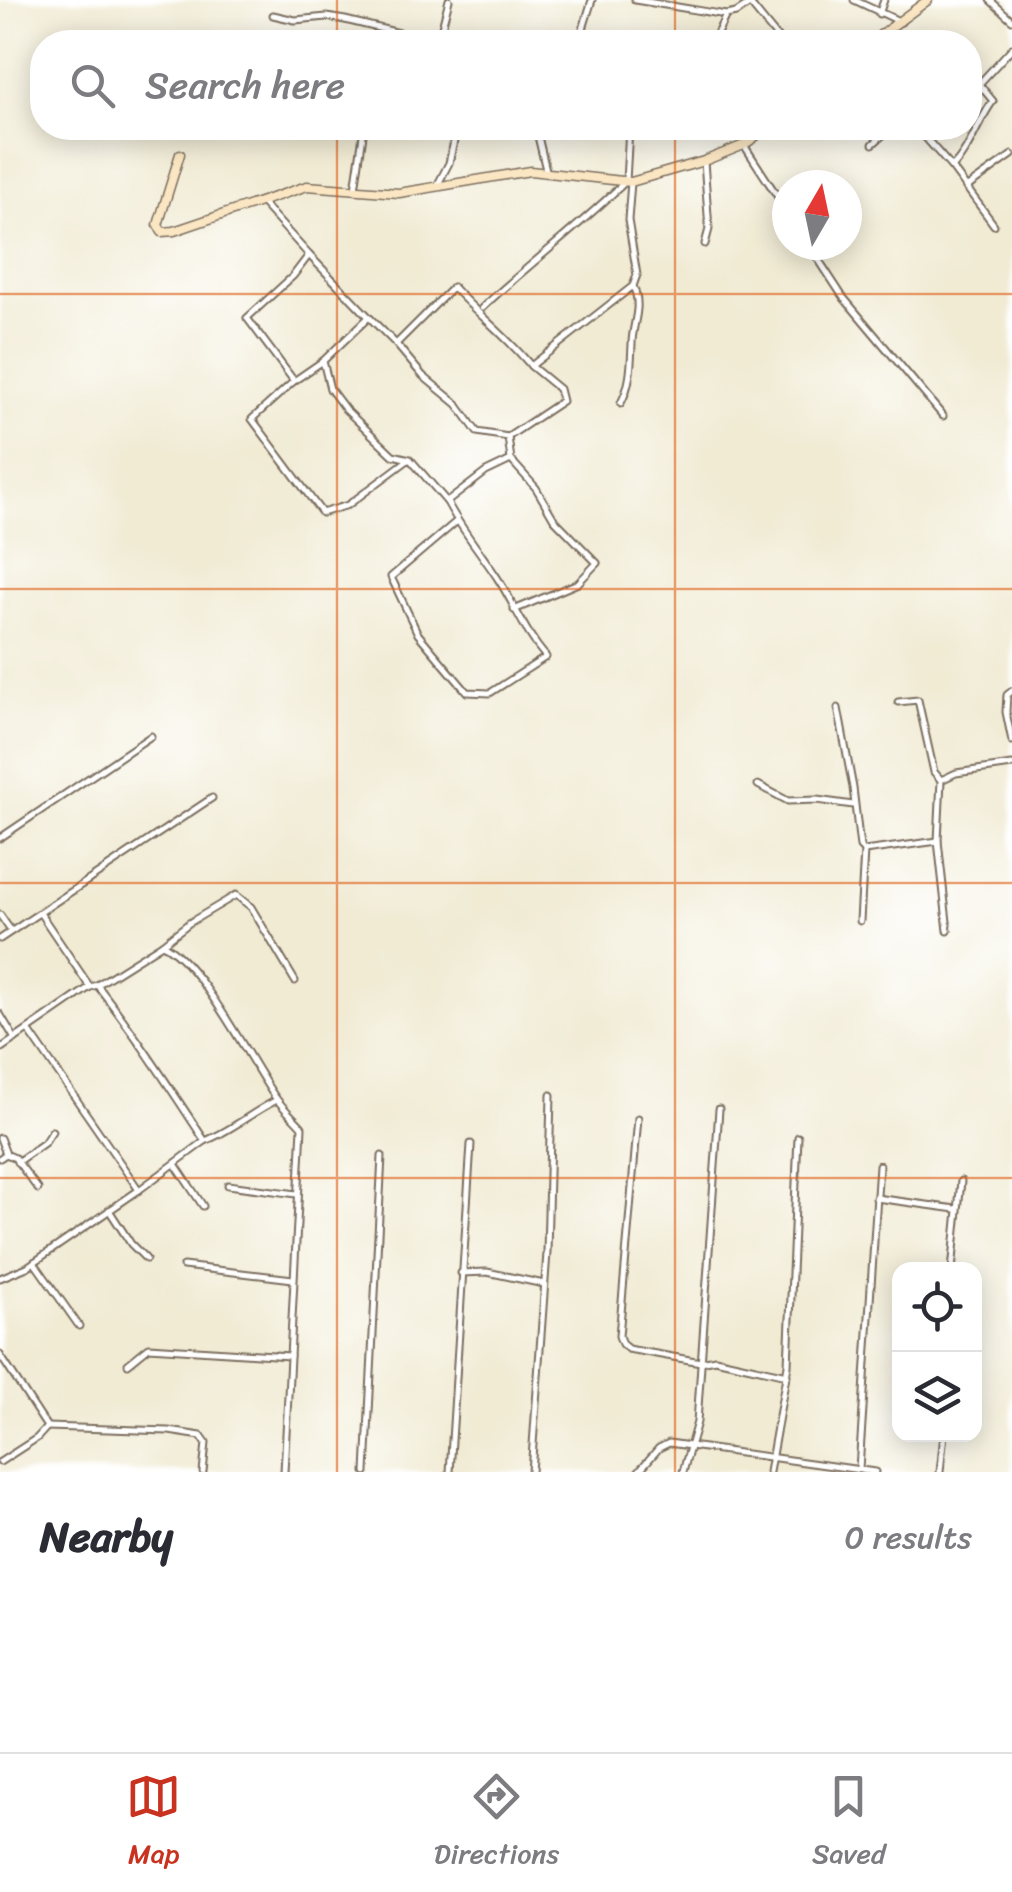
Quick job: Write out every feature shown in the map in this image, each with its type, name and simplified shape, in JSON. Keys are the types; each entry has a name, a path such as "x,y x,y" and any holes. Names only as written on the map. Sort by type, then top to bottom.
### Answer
{"street":[{"path":"441,30 449,0"},
{"path":"583,30 592,0"},
{"path":"634,0 726,15 753,2 773,30"},
{"path":"854,0 901,22"},
{"path":"879,14 884,0"},
{"path":"889,30 928,0"},
{"path":"990,0 1012,20"},
{"path":"272,15 295,20 345,20 378,30"},
{"path":"719,30 726,15"},
{"path":"982,81 1012,48"},
{"path":"982,88 993,101 982,114"},
{"path":"355,188 362,140"},
{"path":"437,186 449,163 454,140"},
{"path":"539,140 546,170"},
{"path":"531,366 633,286 637,275 628,220 628,140"},
{"path":"180,154 158,225 162,232 307,186 399,193 506,173 546,170 583,178 629,181 704,161 751,140"},
{"path":"873,144 878,140"},
{"path":"928,140 994,225"},
{"path":"952,168 972,140"},
{"path":"744,145 772,188"},
{"path":"966,188 1012,155"},
{"path":"704,161 709,228 705,244"},
{"path":"482,308 629,181"},
{"path":"260,200 423,376 457,404 477,432 508,437 562,401 559,389 453,287 396,344"},
{"path":"294,381 247,318 293,276 309,255"},
{"path":"819,260 842,297 943,416"},
{"path":"621,402 630,372 638,316 639,302 633,286"},
{"path":"369,316 323,361 252,419 322,513 348,505 410,459"},
{"path":"323,361 330,389 345,409 393,455 410,459 447,502 546,657 490,693 467,692 418,634 390,577 457,521"},
{"path":"508,437 511,460 536,488 554,519 597,563 578,583 514,610"},
{"path":"447,502 486,472 511,460"},
{"path":"1012,691 1006,712 1012,741"},
{"path":"898,702 918,700 934,772 941,780 938,841 948,931"},
{"path":"838,708 858,840 864,851 860,921"},
{"path":"0,838 151,736"},
{"path":"941,780 1012,766"},
{"path":"758,784 788,801 817,800 854,806"},
{"path":"0,939 212,798"},
{"path":"864,851 938,841"},
{"path":"0,1049 236,895 251,907 295,981"},
{"path":"40,913 174,1090 205,1141"},
{"path":"0,915 11,931"},
{"path":"162,944 196,977 277,1100 302,1127 284,1472"},
{"path":"0,1014 16,1039"},
{"path":"29,1031 139,1190"},
{"path":"531,1472 552,1095"},
{"path":"0,1278 34,1262 205,1141 277,1100"},
{"path":"684,1472 692,1444 701,1362 719,1109"},
{"path":"638,1118 620,1340 628,1349 701,1362 715,1358 787,1374"},
{"path":"17,1162 44,1143 52,1131"},
{"path":"770,1472 787,1374 798,1137"},
{"path":"0,1138 3,1156 17,1162 38,1189"},
{"path":"450,1472 471,1144"},
{"path":"366,1472 382,1156"},
{"path":"175,1164 204,1206"},
{"path":"859,1470 879,1164"},
{"path":"953,1262 961,1181"},
{"path":"228,1185 297,1194"},
{"path":"876,1198 956,1209"},
{"path":"109,1210 131,1244 146,1258"},
{"path":"34,1262 79,1326"},
{"path":"183,1266 293,1279"},
{"path":"461,1273 487,1272 544,1284"},
{"path":"128,1364 149,1347 290,1356"},
{"path":"0,1355 47,1427"},
{"path":"0,1462 47,1427 169,1431 201,1436 206,1443 203,1472"},
{"path":"940,1472 943,1442"},
{"path":"638,1472 663,1444 692,1444 875,1472"}]}
